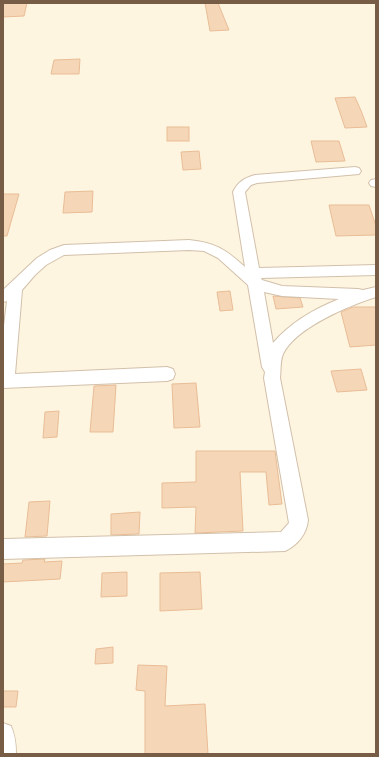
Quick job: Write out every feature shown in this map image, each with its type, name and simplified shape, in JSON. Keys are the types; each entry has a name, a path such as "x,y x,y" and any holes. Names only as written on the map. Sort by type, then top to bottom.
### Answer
{"street":[{"path":"3,549 285,541 298,527 299,520 239,192 246,182 255,179 356,171"},
{"path":"166,374 5,381 9,293 31,271 56,252 64,250 189,246 207,247 223,255 268,288 282,291 371,293"},
{"path":"254,278 376,270"},
{"path":"272,378 273,363 277,349 288,337 310,320 344,302 371,293"},
{"path":"3,734 5,742 4,754"}],"building":[{"path":"3,3 27,3 24,16 3,17"},
{"path":"205,3 218,3 229,30 210,31"},
{"path":"80,59 79,74 51,74 54,60"},
{"path":"355,97 367,127 345,128 335,98"},
{"path":"167,127 189,127 189,141 167,141"},
{"path":"311,141 339,141 345,161 316,162"},
{"path":"199,151 201,169 183,170 181,152"},
{"path":"93,191 92,212 63,213 65,192"},
{"path":"3,194 19,194 7,236 3,236"},
{"path":"329,205 369,205 376,226 376,235 336,236"},
{"path":"230,291 233,310 220,311 217,292"},
{"path":"273,296 300,298 303,307 276,309"},
{"path":"353,307 376,307 376,345 350,347 341,312"},
{"path":"361,369 367,390 337,392 331,371"},
{"path":"196,383 200,427 174,428 172,384"},
{"path":"116,385 113,432 90,432 94,386"},
{"path":"59,411 57,437 43,438 45,412"},
{"path":"196,451 275,451 282,504 269,505 266,472 240,472 243,531 195,533 196,507 162,508 162,483 196,482"},
{"path":"50,501 47,536 25,537 29,502"},
{"path":"140,512 139,534 111,535 111,514"},
{"path":"45,559 44,562 62,561 60,579 3,582 3,564 22,563 23,560"},
{"path":"127,572 127,596 101,597 102,573"},
{"path":"200,572 202,609 160,611 160,573"},
{"path":"113,647 113,663 95,664 96,649"},
{"path":"138,665 167,666 165,706 205,704 208,754 145,754 145,691 136,690"},
{"path":"3,691 18,691 16,707 3,707"}]}
